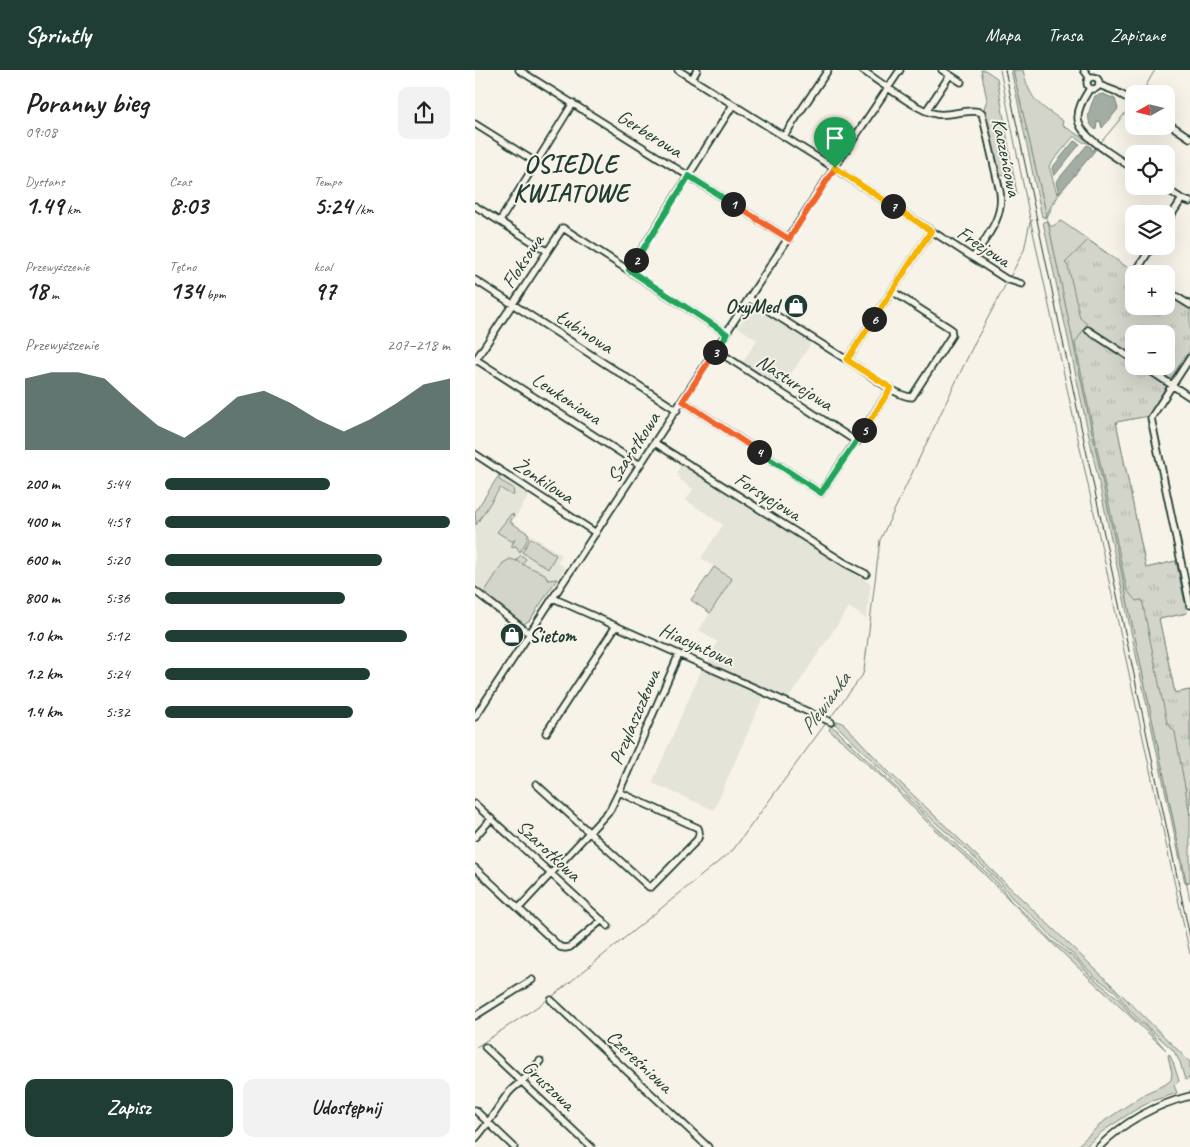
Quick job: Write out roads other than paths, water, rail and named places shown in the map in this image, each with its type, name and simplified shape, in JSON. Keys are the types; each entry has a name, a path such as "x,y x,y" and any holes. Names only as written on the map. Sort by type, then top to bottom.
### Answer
{"street":[{"name":"Gerberowa","path":"519,70 789,239"},
{"name":"Frezjowa","path":"678,70 835,168 1009,281 1022,284"},
{"path":"691,79 697,70"},
{"path":"784,136 828,70"},
{"name":"Kaczeńcowa","path":"862,70 926,111 947,115 979,111 983,116 1000,192 1001,205 996,221 973,258"},
{"name":"Szarotkowa","path":"475,717 900,70"},
{"path":"942,70 961,82"},
{"path":"1084,70 1090,78"},
{"path":"926,111 949,75"},
{"path":"1090,78 1099,80 1099,85"},
{"path":"1090,78 1087,83 1090,88"},
{"path":"1090,88 1094,89 1099,85"},
{"path":"1099,85 1110,88 1125,97"},
{"path":"1090,88 1078,111 1078,122 1082,130 1102,149 1125,163"},
{"path":"500,221 573,103"},
{"path":"727,334 629,270 733,106"},
{"path":"475,124 537,163"},
{"path":"1175,128 1190,138"},
{"path":"1175,194 1190,202"},
{"path":"1175,210 1182,199"},
{"path":"475,206 547,252"},
{"name":"Floksowa","path":"475,360 563,228 629,270"},
{"path":"847,360 931,231"},
{"name":"Łubinowa","path":"475,280 677,410"},
{"path":"750,299 818,344 891,388 912,397 952,335 951,329 892,291"},
{"path":"1175,296 1190,305"},
{"path":"1087,330 1125,354"},
{"name":"Nasturcjowa","path":"716,350 857,442"},
{"path":"1190,358 1151,418 1188,588 1190,605"},
{"name":"Lewkoniowa","path":"475,360 641,465"},
{"path":"1156,375 1190,397"},
{"path":"683,401 821,493 857,442 891,388"},
{"name":"Forsycjowa","path":"655,442 845,564 866,574"},
{"name":"Żonkilowa","path":"475,454 596,533"},
{"path":"476,593 530,634"},
{"name":"Hiacyntowa","path":"553,598 828,721"},
{"path":"546,733 616,626"},
{"name":"Przylaszczkowa","path":"519,908 589,834 609,810 619,792 679,654"},
{"path":"535,784 589,834"},
{"name":"Przylaszczkowa","path":"589,834 650,887 699,837 700,832 698,828 619,792"},
{"name":"Szarotkowa","path":"475,804 608,926"},
{"path":"475,837 491,819"},
{"path":"475,868 560,947 570,947 602,920"},
{"path":"475,1016 532,980"},
{"name":"Czereśniowa","path":"551,1000 708,1147"},
{"name":"Gruszowa","path":"485,1047 591,1147"},
{"path":"475,1139 489,1119 499,1109 506,1096 540,1061"},
{"path":"1099,1147 1119,1129 1141,1114 1167,1102 1190,1096"},
{"path":"475,1110 514,1147"}],"waterway":[{"path":"1000,70 1030,218 1190,954"},
{"path":"1013,70 1047,217 1190,900"},
{"name":"Plewianka","path":"1146,85 1155,70"},
{"name":"Plewianka","path":"1101,142 1125,114"},
{"name":"Plewianka","path":"1044,218 1047,217 1059,194"},
{"name":"Plewianka","path":"1010,277 1024,250 1030,222 1033,220"},
{"name":"Plewianka","path":"830,718 864,671 880,540 975,342 1006,284"},
{"name":"Plewianka","path":"553,996 733,850 826,723"},
{"name":"Plewianka","path":"475,1048 546,1001"}],"railway":[{"path":"1005,70 1190,937"}],"place":[{"name":"OxyMed","path":"796,306"},
{"name":"Sietom","path":"512,635"}],"district":[{"name":"OSIEDLE KWIATOWE","path":"571,178"}]}
